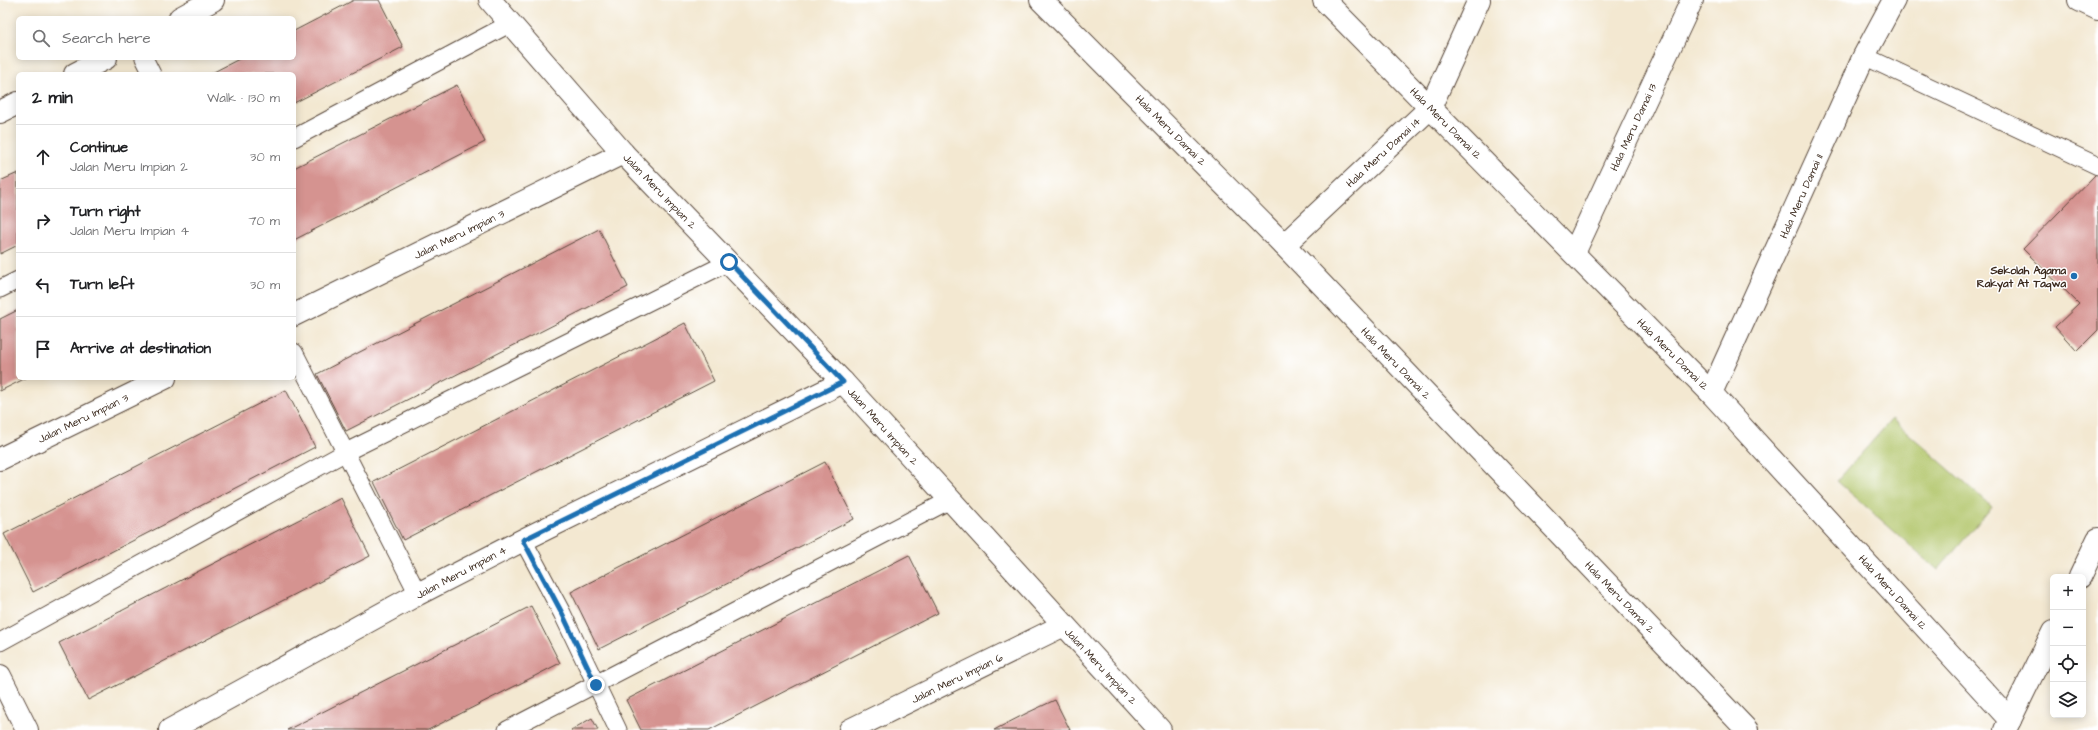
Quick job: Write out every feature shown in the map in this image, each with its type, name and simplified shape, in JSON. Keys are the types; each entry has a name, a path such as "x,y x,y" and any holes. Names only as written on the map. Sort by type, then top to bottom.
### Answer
{"street":[{"path":"184,16 213,0"},
{"name":"Jalan Meru Impian 2","path":"490,0 623,153 843,382 1160,730"},
{"name":"Hala Meru Damai 2","path":"1041,0 1284,245 1746,730"},
{"name":"Hala Meru Damai 12","path":"1324,0 1711,393 2008,725"},
{"name":"Hala Meru Damai 14","path":"1284,245 1430,108 1479,0"},
{"name":"Hala Meru Damai 13","path":"1574,253 1692,0"},
{"name":"Hala Meru Damai 11","path":"1711,393 1864,56 1894,0"},
{"path":"78,72 102,60"},
{"path":"0,112 16,104"},
{"name":"Jalan Meru Impian 3","path":"296,314 623,153"},
{"name":"Jalan Meru Impian 3","path":"0,459 161,380"},
{"name":"Jalan Meru Impian 4","path":"170,730 418,594 523,540 843,382"},
{"path":"2081,574 2098,539"},
{"name":"Jalan Meru Impian 6","path":"850,730 1064,625"},
{"path":"2008,725 2050,638"},
{"path":"0,676 27,730"}],"lane":[{"path":"296,137 511,23"},
{"path":"1864,56 2098,166"},
{"path":"145,60 151,72"},
{"path":"0,642 346,452 729,262"},
{"path":"0,289 16,281"},
{"path":"296,356 418,594"},
{"path":"507,730 950,500"},
{"path":"523,540 562,613 618,730"}],"green space":[{"path":"1892,419 1992,507 1938,570 1837,481"}],"building":[{"path":"354,0 379,0 403,47 296,102 296,72 214,72 237,60 296,60 296,30"},
{"path":"457,85 485,142 296,239 296,167"},
{"name":"Sekolah Agama Rakyat At Taqwa","path":"2098,172 2098,330 2077,351 2055,327 2079,304 2023,249"},
{"path":"16,174 16,246 0,254 0,181"},
{"path":"599,229 628,287 346,431 317,374"},
{"path":"16,311 16,380 22,380 0,391 0,319"},
{"path":"685,323 714,381 403,540 374,482"},
{"path":"286,390 315,447 33,592 4,534"},
{"path":"825,462 854,519 599,649 571,592"},
{"path":"341,498 370,556 88,700 59,643"},
{"path":"909,555 938,613 709,730 641,730 626,700"},
{"path":"531,606 560,663 533,677 428,730 287,730"},
{"path":"1055,700 1070,730 994,730 1027,713"},
{"path":"592,718 598,730 571,730"}],"place":[{"name":"Sekolah Agama Rakyat At Taqwa","path":"2074,276"}],"route":[{"path":"596,685 562,613 523,540 843,382 729,262"}]}
